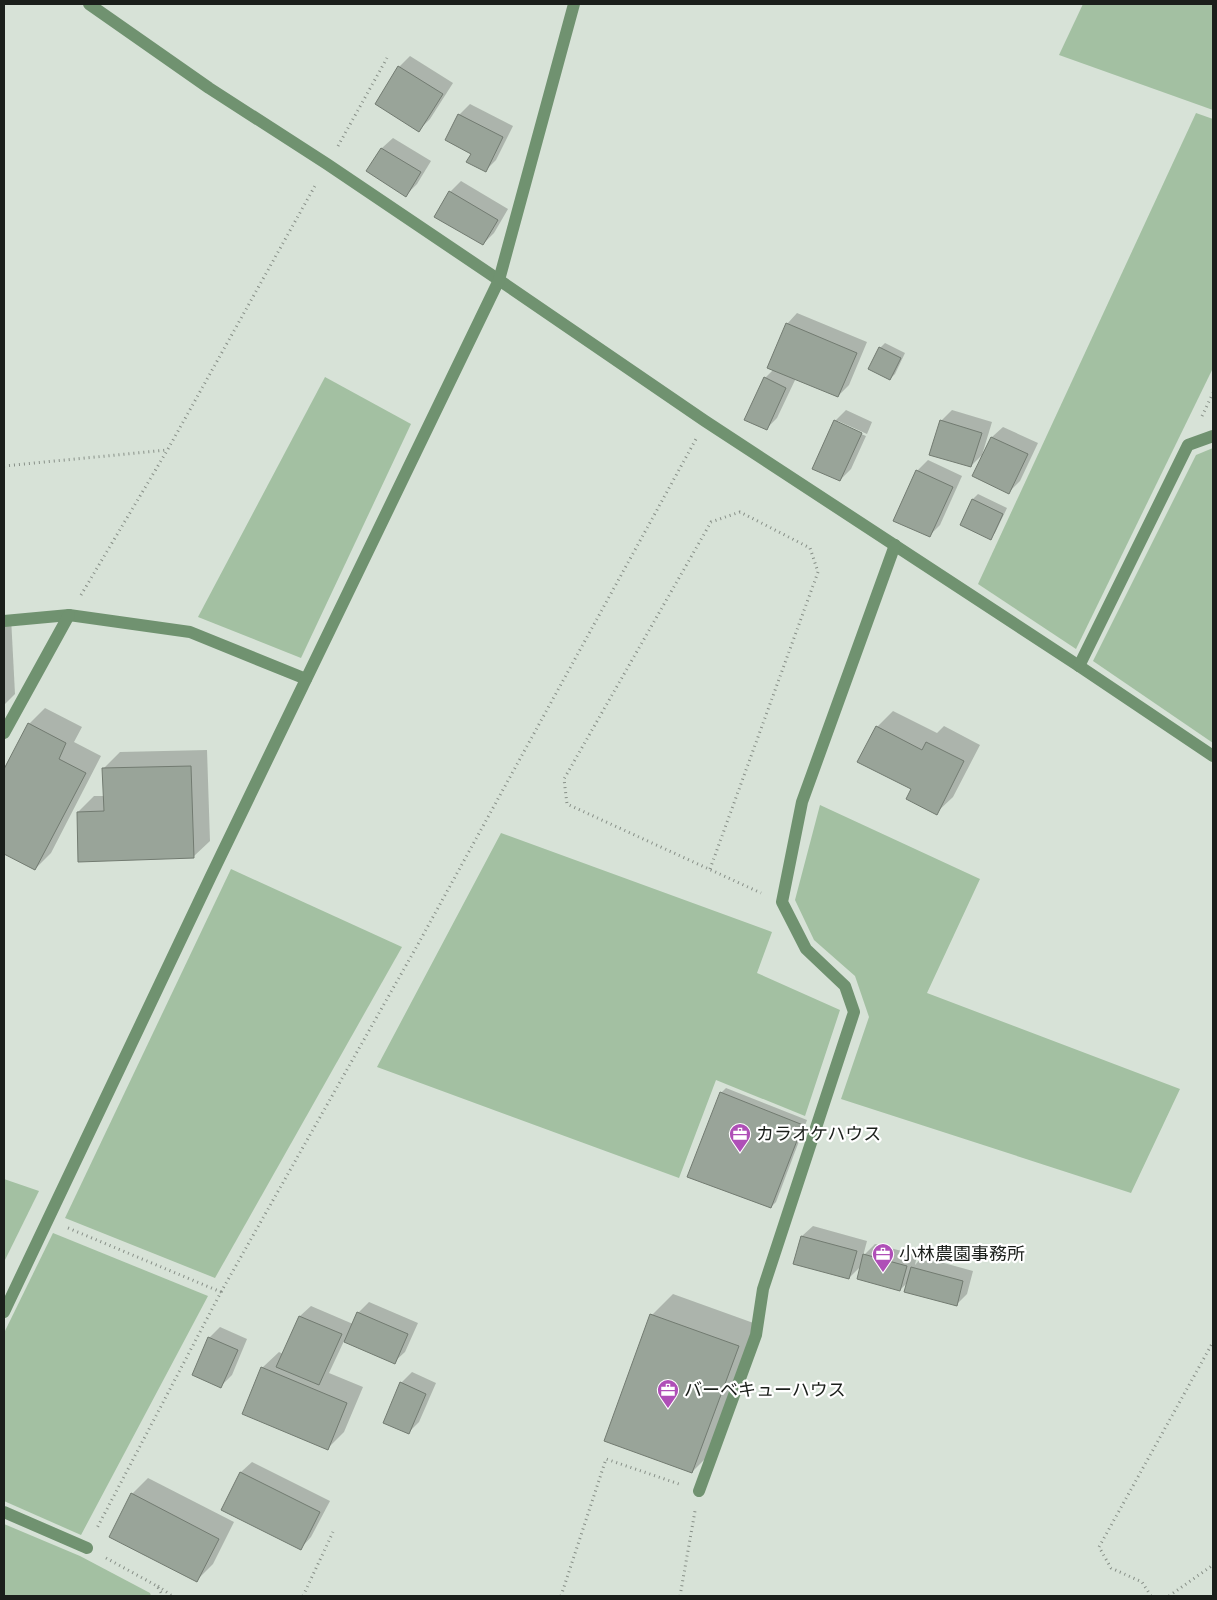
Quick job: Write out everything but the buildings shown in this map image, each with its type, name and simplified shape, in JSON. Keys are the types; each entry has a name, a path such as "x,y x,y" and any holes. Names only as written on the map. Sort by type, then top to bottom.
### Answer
{"street":[{"path":"89,4 209,88 327,164 706,421 1213,756"},
{"path":"4,1312 211,876 499,280 574,4"},
{"path":"1079,666 1188,445 1213,436"},
{"path":"699,1491 756,1335 763,1289 854,1012 845,986 806,949 782,902 802,802 895,545"},
{"path":"4,621 69,615 190,632 306,679"},
{"path":"4,733 69,615"},
{"path":"4,1512 87,1548"}],"path":[{"path":"69,615 168,450 387,58"},
{"path":"172,1596 87,1548 222,1292 422,937 706,421"},
{"path":"4,466 168,450"},
{"path":"710,869 818,572 810,548 740,512 711,522 564,779 567,804 782,902"},
{"path":"49,1220 222,1292"},
{"path":"1151,1596 1142,1582 1111,1568 1099,1547 1213,1342"},
{"path":"561,1596 606,1459 699,1491 680,1596"},
{"path":"303,1596 333,1532"},
{"path":"1169,1596 1213,1565"},
{"path":"157,1586 162,1596"}],"green space":[{"path":"1083,4 1213,4 1213,110 1059,55"},
{"path":"1196,113 1213,119 1213,368 1076,649 978,584"},
{"path":"325,377 411,424 301,658 198,617"},
{"path":"1213,448 1213,743 1093,661 1196,455"},
{"path":"820,805 980,879 927,993 1180,1089 1131,1193 841,1099 869,1017 855,976 814,940 795,900"},
{"path":"501,833 772,932 757,973 840,1010 805,1116 716,1080 679,1178 377,1067"},
{"path":"231,869 402,947 215,1278 65,1218"},
{"path":"4,1179 39,1191 4,1262"},
{"path":"53,1233 208,1296 81,1535 4,1501 4,1333"},
{"path":"4,1524 80,1556 150,1593 151,1596 4,1596"}],"place":[{"name":"カラオケハウス","path":"740,1153"},
{"name":"小林農園事務所","path":"883,1273"},
{"name":"バーベキューハウス","path":"668,1409"}]}
